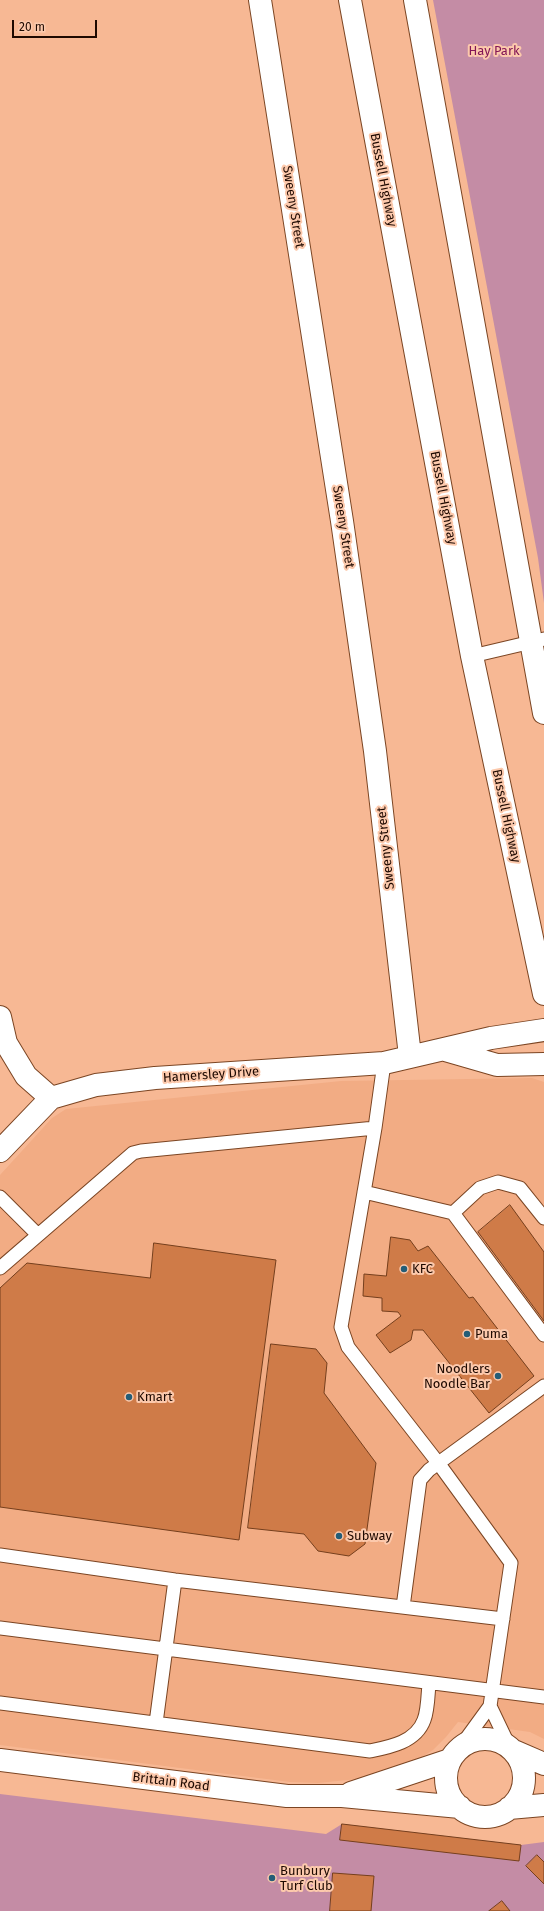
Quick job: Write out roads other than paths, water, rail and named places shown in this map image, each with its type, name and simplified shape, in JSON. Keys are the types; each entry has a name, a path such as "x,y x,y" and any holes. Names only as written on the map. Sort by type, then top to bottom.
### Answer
{"main road":[{"name":"Sweeny Street","path":"260,0 342,522 375,751 410,1056"},
{"name":"Bussell Highway","path":"350,0 472,656 544,994"},
{"path":"415,0 537,641 544,713"},
{"path":"0,1017 6,1043 26,1076 51,1098"},
{"name":"Hamersley Drive","path":"0,1151 51,1098 96,1085 155,1078 384,1063 491,1038 544,1030"},
{"name":"Hamersley Drive","path":"444,1050 497,1065 544,1064"},
{"path":"512,1750 521,1762 524,1774 523,1787 518,1799 509,1808 497,1815 484,1816 471,1814 460,1807 452,1797 447,1785 447,1772 454,1755 468,1743 480,1739 492,1740 504,1744 512,1750 544,1764"},
{"name":"Brittain Road","path":"342,1796 454,1755"},
{"name":"Brittain Road","path":"0,1760 287,1796 342,1796 460,1807"},
{"path":"509,1808 544,1804"}],"lane":[{"path":"472,656 537,641"},
{"path":"384,1063 375,1128 341,1327 348,1347 439,1464 510,1563 503,1619 491,1690 490,1706 512,1750"},
{"path":"0,1268 133,1153 141,1150 375,1128"},
{"path":"453,1213 480,1188 498,1182 520,1188 544,1218"},
{"path":"364,1192 453,1213 544,1335"},
{"path":"0,1198 38,1235"},
{"path":"403,1607 420,1480 439,1464 544,1386"},
{"path":"0,1555 175,1580 503,1619"},
{"path":"156,1723 175,1580"},
{"path":"0,1628 544,1697"},
{"path":"0,1703 370,1751 394,1747 414,1735 424,1720 429,1683"},
{"path":"454,1755 490,1706"}],"place":[{"name":"KFC","path":"404,1269"},
{"name":"Puma","path":"467,1334"},
{"name":"Noodlers Noodle Bar","path":"498,1376"},
{"name":"Kmart","path":"129,1397"},
{"name":"Subway","path":"339,1536"},
{"name":"Bunbury Turf Club","path":"272,1878"}],"park label":[{"name":"Hay Park","path":"494,51"}]}
